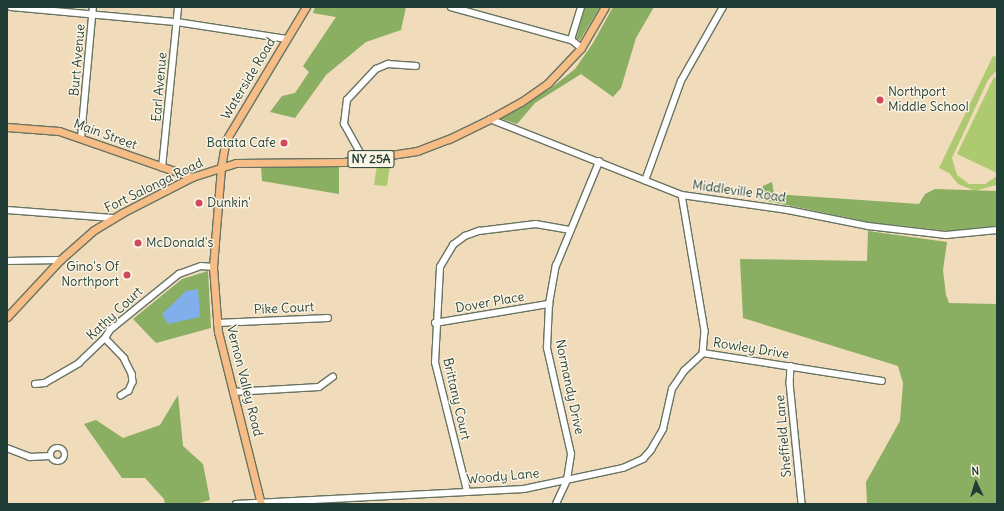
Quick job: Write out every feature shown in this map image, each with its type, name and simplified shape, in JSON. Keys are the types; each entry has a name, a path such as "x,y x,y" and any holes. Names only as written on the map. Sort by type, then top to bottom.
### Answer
{"main road":[{"name":"Waterside Road","path":"221,167 226,140 306,7"},
{"name":"Fort Salonga Road","path":"7,318 60,260 90,234 114,218 192,177 221,167 252,161 364,160 432,146 490,119 521,102 548,83 581,48 606,7"},
{"name":"Main Street","path":"7,127 59,131 162,168 192,177"},
{"name":"Vernon Valley Road","path":"221,167 213,267 217,324 260,503"}],"street":[{"path":"11,7 177,22 287,39"},
{"name":"Burt Avenue","path":"82,138 93,7"},
{"name":"Earl Avenue","path":"162,168 178,7"},
{"path":"451,7 570,40 581,48"},
{"path":"570,40 581,7"},
{"path":"645,181 676,93 723,7"},
{"path":"364,160 344,124 347,100 376,69 393,64 416,66"},
{"name":"Middleville Road","path":"490,119 682,195 788,210 868,226 946,235 997,230"},
{"name":"Normandy Drive","path":"556,504 567,480 571,454 547,348 549,304 556,266 599,162"},
{"name":"Rowley Drive","path":"682,195 705,331 703,353 882,381"},
{"path":"7,210 114,218"},
{"name":"Brittany Court","path":"467,491 435,363 435,323 440,267 453,245 465,236 531,224 554,225 570,230"},
{"path":"7,261 60,260"},
{"name":"Kathy Court","path":"34,384 45,383 61,376 105,338 116,325 179,274 197,267 213,267"},
{"name":"Dover Place","path":"435,323 549,304"},
{"name":"Pike Court","path":"217,324 328,318"},
{"path":"105,338 124,358 132,374 133,382 129,391 121,396"},
{"name":"Woody Lane","path":"236,504 524,488 611,472 644,459 663,429 672,389 684,371 703,353"},
{"name":"Sheffield Lane","path":"791,366 790,383 802,504"},
{"path":"233,392 319,387 333,377"},
{"path":"7,448 30,457 50,456"},
{"path":"360,497 363,504"}],"green space":[{"path":"315,7 406,7 401,30 366,42 326,75 295,118 270,112 282,96 295,93 309,72 303,66 336,17 313,13"},
{"path":"585,7 600,7 580,40 576,39"},
{"path":"613,7 654,7 636,38 621,88 613,97 581,74 535,103 517,124 499,118 550,89 575,69 593,43"},
{"path":"993,56 997,57 997,70 988,80 952,158 957,175 969,184 985,184 997,176 996,185 975,191 958,184 949,173 939,168"},
{"path":"994,77 997,79 997,173 957,154"},
{"path":"390,164 387,186 374,185 377,165"},
{"path":"261,165 339,167 339,194 262,181"},
{"path":"772,182 774,194 919,204 925,194 935,189 997,191 997,226 948,231 868,222 759,199 763,186"},
{"path":"868,231 947,242 943,270 946,295 949,303 997,304 997,504 867,504 866,482 900,421 903,383 898,366 743,318 740,259 867,261"},
{"path":"208,271 211,328 156,343 133,319 182,279"},
{"path":"178,395 183,446 203,464 210,500 196,504 165,504 164,499 145,478 122,478 84,424 96,420 123,438 160,425"}],"water":[{"path":"198,289 200,317 168,324 162,314 186,291"}],"place":[{"name":"Northport Middle School","path":"880,100"},
{"name":"Batata Cafe","path":"284,143"},
{"name":"Dunkin'","path":"199,203"},
{"name":"McDonald's","path":"138,243"},
{"name":"Gino's Of Northport","path":"127,275"}]}
